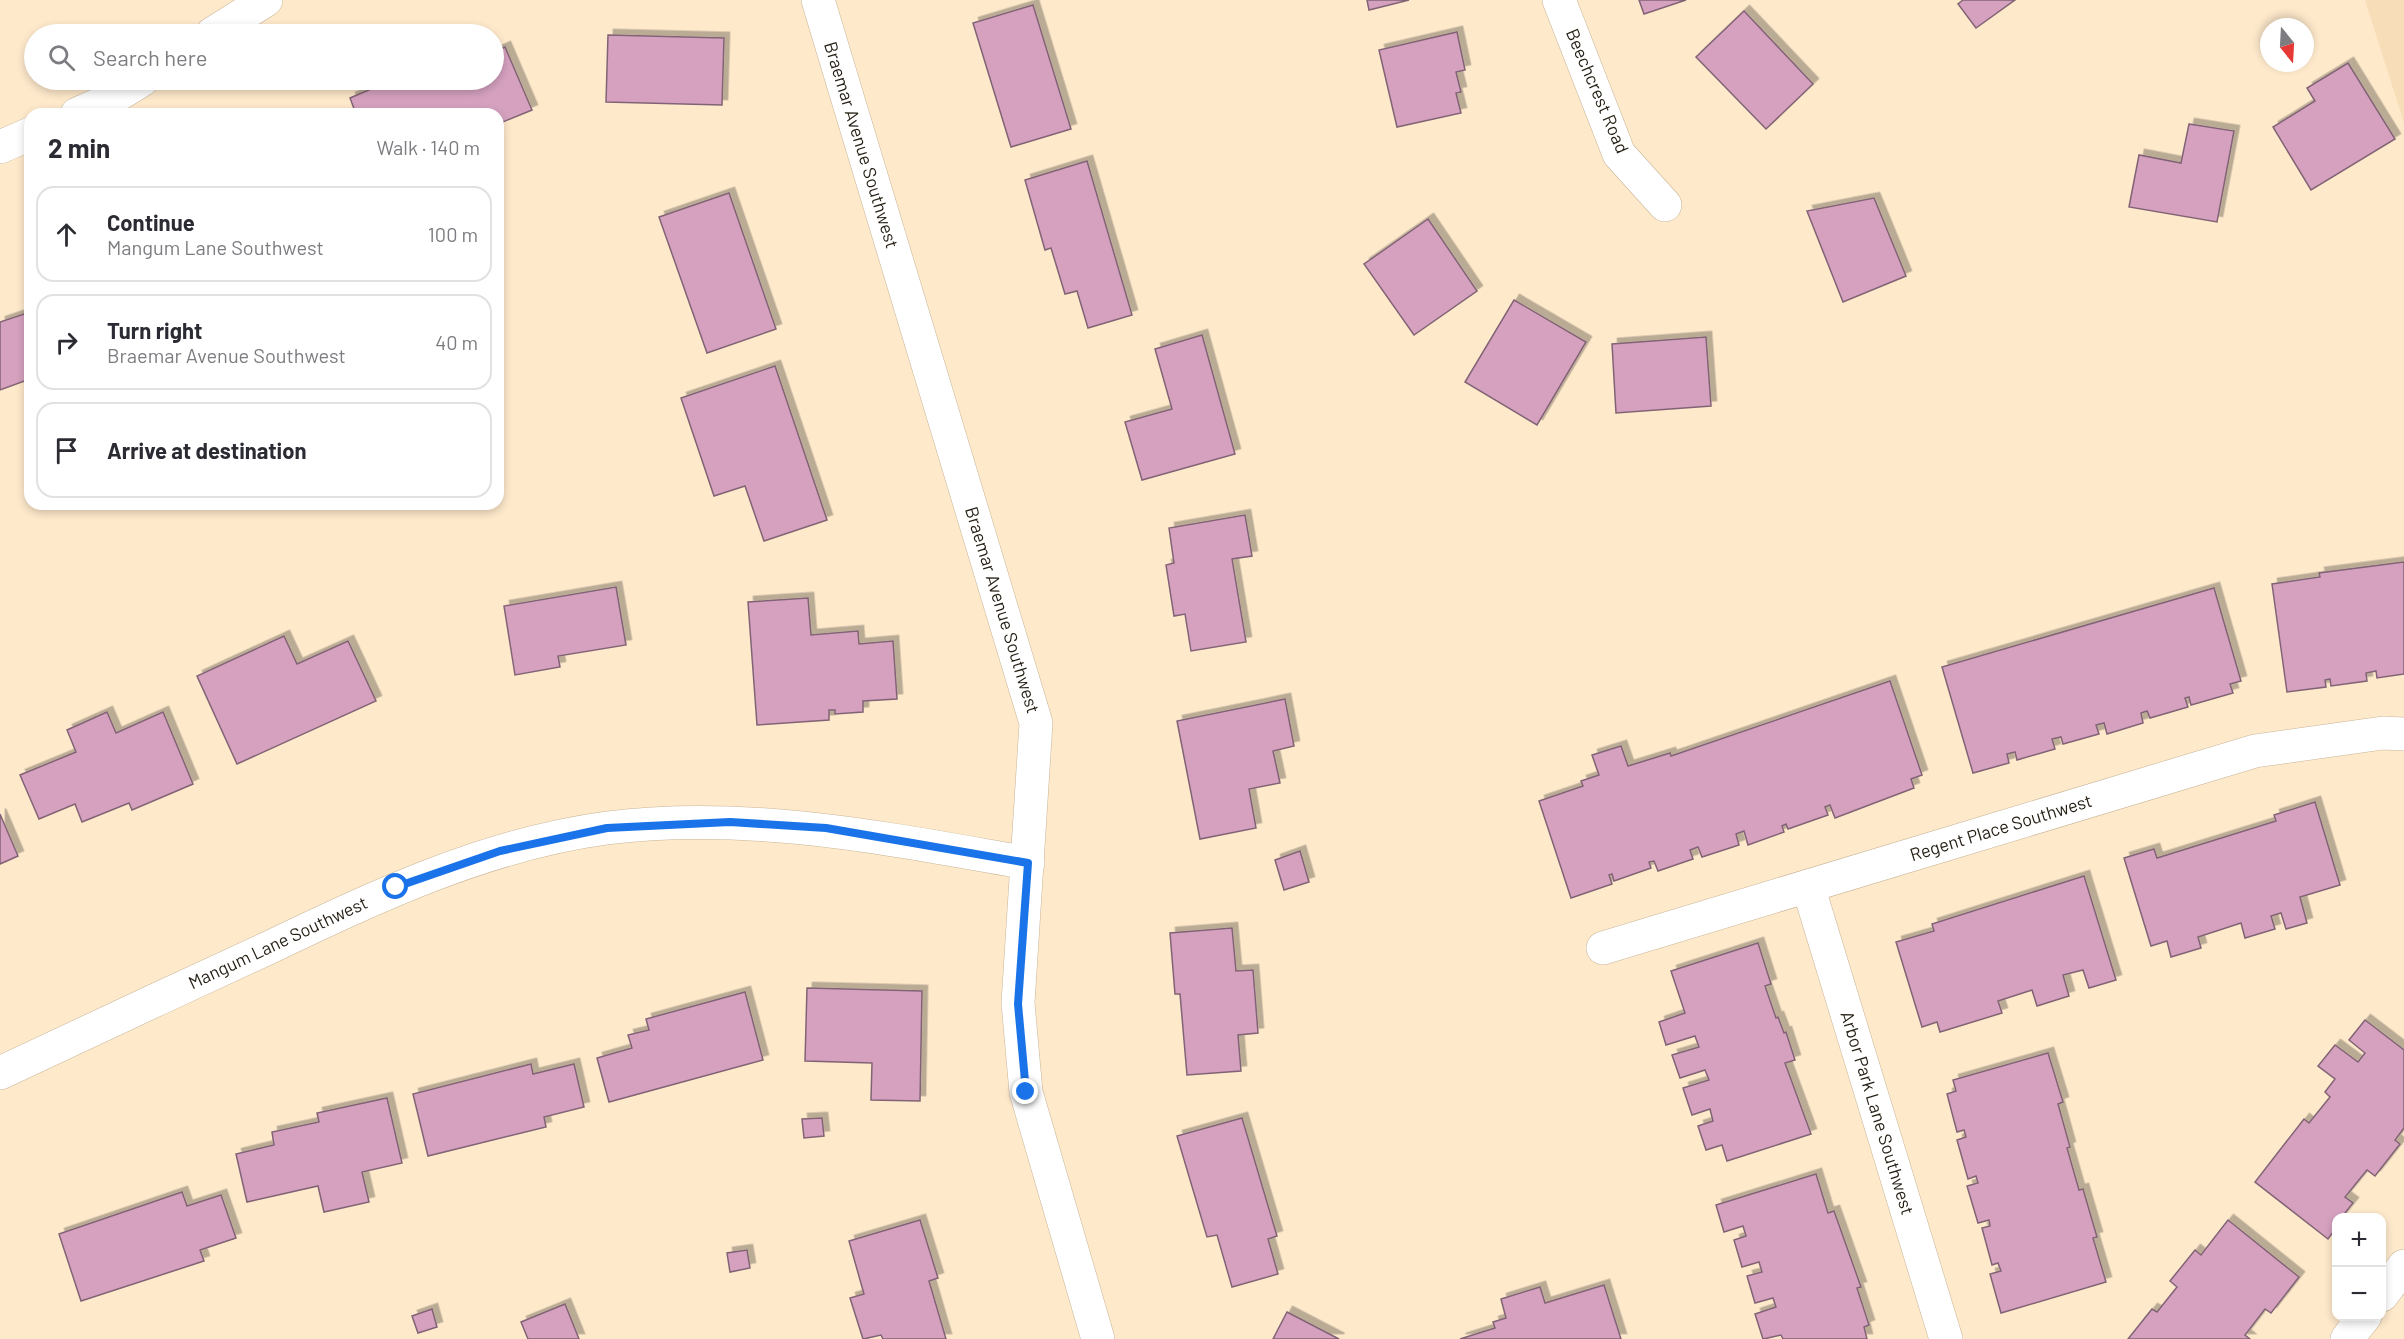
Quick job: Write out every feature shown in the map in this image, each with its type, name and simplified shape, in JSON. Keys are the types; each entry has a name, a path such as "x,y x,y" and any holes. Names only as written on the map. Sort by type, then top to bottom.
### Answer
{"street":[{"path":"228,24 266,0"},
{"name":"Braemar Avenue Southwest","path":"818,0 1036,723 1018,1004 1026,1092 1098,1339"},
{"name":"Beechcrest Road","path":"1559,0 1619,154 1665,205"},
{"path":"91,108 126,90"},
{"path":"0,147 24,137"},
{"name":"Regent Place Southwest","path":"1603,948 2255,751 2383,733 2404,734"},
{"name":"Mangum Lane Southwest","path":"0,1073 396,887 500,851 607,828 730,822 826,828 1028,863"},
{"name":"Arbor Park Lane Southwest","path":"1808,886 1946,1339"},
{"path":"2386,1290 2404,1266"},
{"path":"2347,1339 2362,1321"}],"shaded area":[{"path":"2365,0 2404,0 2404,123"}],"building":[{"path":"1367,0 1409,0 1369,10"},
{"path":"1639,0 1686,0 1644,14"},
{"path":"1963,0 2015,0 1976,28 1958,4"},
{"path":"1033,5 1071,129 1011,147 973,23"},
{"path":"1744,11 1813,84 1766,129 1696,57"},
{"path":"1457,32 1465,70 1456,72 1461,92 1456,93 1461,113 1397,127 1379,50"},
{"path":"608,35 724,38 722,105 606,102"},
{"path":"504,47 532,110 504,122 504,108 354,108 350,98 369,90 504,90"},
{"path":"2348,63 2395,139 2311,190 2273,127 2315,101 2307,88"},
{"path":"2189,124 2234,131 2217,222 2129,207 2139,155 2181,163"},
{"path":"1087,161 1132,315 1088,328 1077,291 1065,294 1051,248 1045,250 1025,180"},
{"path":"729,193 776,329 707,353 659,217"},
{"path":"1874,198 1906,276 1843,302 1807,211"},
{"path":"1428,219 1477,291 1414,335 1364,264"},
{"path":"1514,300 1586,342 1537,425 1465,382"},
{"path":"24,314 24,381 0,390 0,322"},
{"path":"1202,335 1235,454 1142,480 1125,422 1172,409 1155,349"},
{"path":"1706,337 1711,406 1616,413 1612,344"},
{"path":"775,366 827,520 764,541 745,486 714,496 681,398"},
{"path":"1245,515 1252,556 1232,559 1246,642 1191,651 1185,614 1174,616 1166,565 1174,563 1169,528"},
{"path":"2404,562 2404,674 2377,678 2376,671 2366,673 2367,681 2331,686 2330,679 2325,680 2326,687 2287,692 2272,584 2320,577 2319,573"},
{"path":"616,587 626,645 558,656 560,667 515,675 504,606"},
{"path":"2214,588 2241,681 2230,684 2233,693 2191,705 2189,697 2185,698 2188,707 2150,718 2147,711 2141,713 2143,723 2107,734 2104,723 2096,725 2099,734 2063,744 2061,737 2052,739 2055,749 2017,760 2015,752 2007,754 2009,763 1973,773 1942,667"},
{"path":"808,598 811,635 858,631 859,644 893,641 897,699 863,701 863,712 835,714 835,710 829,710 829,720 757,725 748,602"},
{"path":"284,636 297,664 348,641 376,701 237,764 197,676"},
{"path":"1890,681 1922,775 1911,779 1914,788 1835,818 1830,805 1825,807 1828,815 1788,829 1786,824 1782,826 1784,832 1748,845 1744,831 1736,834 1739,845 1702,857 1698,847 1690,850 1693,859 1658,871 1654,861 1649,862 1651,868 1614,881 1612,874 1609,875 1612,884 1571,898 1539,801 1583,786 1581,781 1599,775 1592,755 1621,746 1628,766 1670,753 1671,756"},
{"path":"1285,699 1294,746 1273,751 1280,783 1249,789 1256,828 1200,839 1177,721"},
{"path":"107,712 116,733 163,712 193,784 132,810 129,803 82,822 75,804 39,819 20,775 76,752 67,730"},
{"path":"2315,802 2340,885 2300,897 2307,923 2286,929 2281,913 2271,916 2275,929 2245,938 2241,923 2198,937 2201,948 2171,957 2167,941 2151,946 2124,858 2154,849 2157,858 2276,821 2274,815"},
{"path":"0,814 18,856 0,864"},
{"path":"1300,851 1309,882 1284,890 1275,860"},
{"path":"2084,876 2116,980 2089,988 2083,970 2063,975 2069,996 2037,1006 2032,990 1998,1001 2002,1013 1940,1032 1937,1022 1922,1027 1896,942 1934,931 1932,924"},
{"path":"1232,928 1236,971 1253,970 1258,1033 1238,1035 1241,1071 1187,1075 1180,994 1175,994 1170,933"},
{"path":"1758,943 1771,984 1765,986 1776,1018 1778,1017 1784,1033 1786,1032 1795,1060 1785,1063 1811,1134 1727,1161 1722,1145 1706,1150 1698,1126 1713,1121 1710,1109 1692,1115 1683,1088 1709,1080 1705,1070 1680,1078 1672,1055 1699,1047 1695,1036 1666,1045 1659,1022 1685,1013 1671,971"},
{"path":"807,988 922,991 920,1101 871,1100 872,1063 805,1061"},
{"path":"745,992 763,1060 609,1102 597,1058 632,1048 628,1035 649,1030 646,1019"},
{"path":"2365,1020 2404,1050 2404,1128 2395,1140 2400,1144 2375,1176 2367,1170 2345,1197 2353,1203 2345,1213 2332,1213 2332,1234 2328,1239 2255,1182 2304,1119 2309,1123 2330,1097 2325,1092 2335,1079 2318,1066 2335,1045 2358,1062 2365,1053 2349,1040"},
{"path":"2048,1053 2063,1102 2058,1104 2070,1147 2067,1148 2079,1190 2083,1189 2097,1237 2093,1238 2106,1282 2001,1313 1990,1274 2001,1271 1998,1263 1992,1265 1982,1228 1990,1226 1989,1220 1978,1223 1967,1186 1978,1183 1976,1176 1968,1179 1957,1140 1966,1137 1964,1130 1957,1132 1947,1094 1956,1091 1953,1080"},
{"path":"531,1064 533,1074 574,1064 584,1107 544,1117 546,1127 428,1156 413,1094"},
{"path":"387,1098 402,1163 362,1172 369,1202 324,1212 318,1186 247,1202 236,1154 274,1145 272,1132 319,1122 317,1113"},
{"path":"822,1118 824,1136 804,1138 802,1119"},
{"path":"1242,1118 1277,1236 1268,1239 1278,1274 1232,1287 1217,1235 1207,1237 1177,1136"},
{"path":"1816,1174 1828,1213 1834,1211 1861,1287 1857,1288 1869,1325 1864,1327 1867,1339 1783,1339 1781,1335 1763,1339 1755,1314 1776,1307 1773,1298 1755,1303 1747,1276 1762,1272 1759,1262 1742,1267 1734,1240 1746,1236 1743,1226 1724,1232 1716,1205"},
{"path":"182,1192 187,1206 221,1195 236,1238 200,1250 204,1261 81,1301 59,1234"},
{"path":"920,1220 938,1278 929,1281 946,1339 883,1339 881,1335 863,1339 850,1298 864,1294 849,1241"},
{"path":"2228,1220 2299,1277 2271,1313 2265,1309 2245,1335 2250,1339 2128,1339 2152,1309 2157,1312 2177,1287 2170,1281 2195,1250 2201,1255"},
{"path":"747,1250 750,1268 730,1272 727,1253"},
{"path":"1604,1285 1621,1339 1460,1339 1495,1328 1493,1322 1506,1318 1501,1299 1540,1287 1545,1303"},
{"path":"565,1304 579,1339 528,1339 521,1322"},
{"path":"432,1309 437,1327 418,1333 412,1316"},
{"path":"1287,1312 1339,1339 1273,1339"}],"route":[{"path":"396,887 500,851 607,828 730,822 826,828 1028,863 1018,1004 1026,1092"}]}
